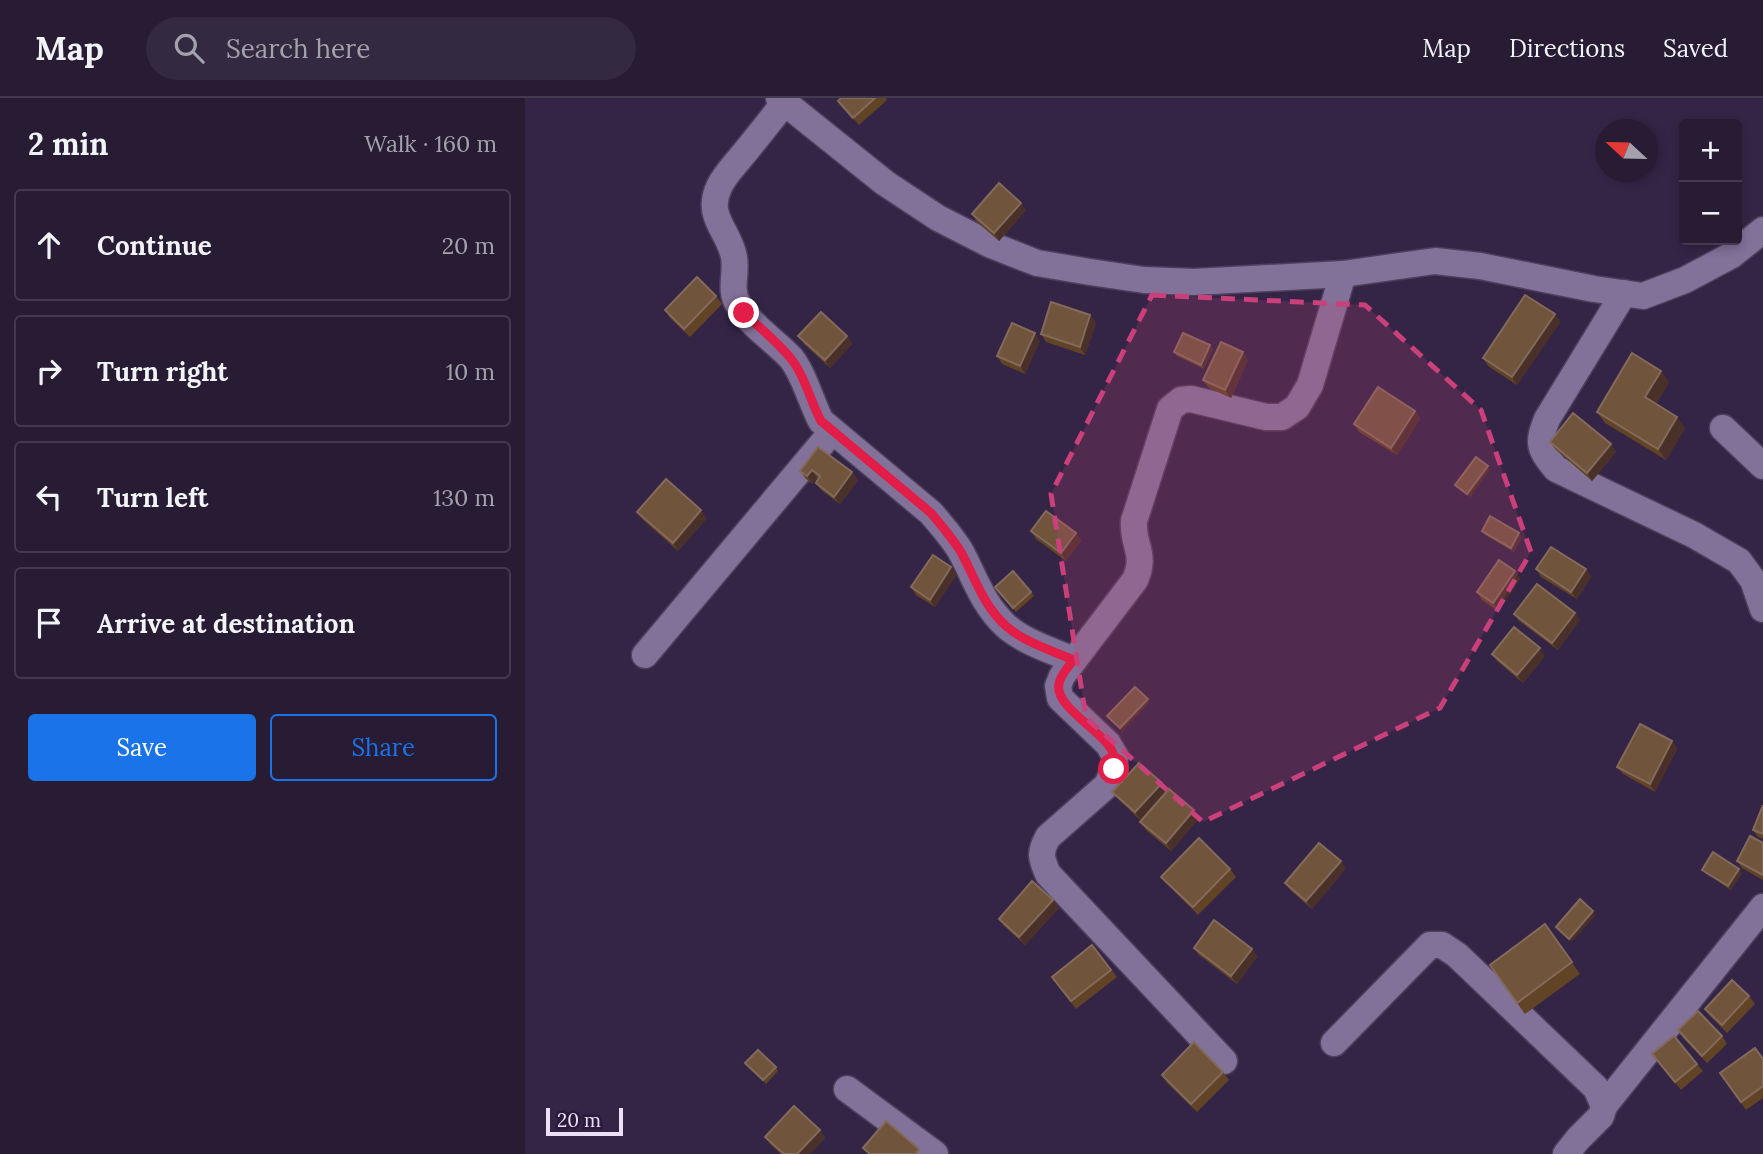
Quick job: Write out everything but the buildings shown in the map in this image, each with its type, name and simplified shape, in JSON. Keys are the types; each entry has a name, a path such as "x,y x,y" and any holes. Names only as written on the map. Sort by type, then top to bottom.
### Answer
{"street":[{"path":"1073,660 1024,639 1007,627 981,595 947,531 931,513 821,421 801,374 792,360 736,302 731,245 714,208 718,189 782,100 885,183 938,218 991,245 1037,263 1090,272 1194,282 1343,274 1435,261 1481,266 1643,296 1685,280 1732,255 1763,230"},
{"path":"1224,1061 1048,874 1042,858 1042,848 1048,837 1107,785 1114,769 1115,756 1108,744 1060,698 1058,686 1073,660 1135,580 1140,568 1140,555 1133,532 1134,521 1170,409 1181,400 1191,399 1266,416 1282,417 1297,407 1310,385 1343,274"},
{"path":"1624,293 1547,419 1541,436 1542,452 1556,469 1694,535 1739,561 1753,580 1763,609"},
{"path":"1723,428 1763,466"},
{"path":"645,655 833,431"},
{"path":"1566,1154 1601,1115 1604,1106 1763,907"},
{"path":"1334,1043 1430,945 1442,946 1457,955 1596,1088 1604,1106"},
{"path":"847,1089 935,1154"}],"highlighted area":[{"path":"1152,295 1365,305 1481,410 1531,552 1440,708 1203,822 1086,718 1051,494"}],"route":[{"path":"744,313 792,360 801,374 821,421 931,513 947,531 981,595 1007,627 1024,639 1073,660 1058,686 1060,698 1108,744 1115,756 1114,769"}]}
